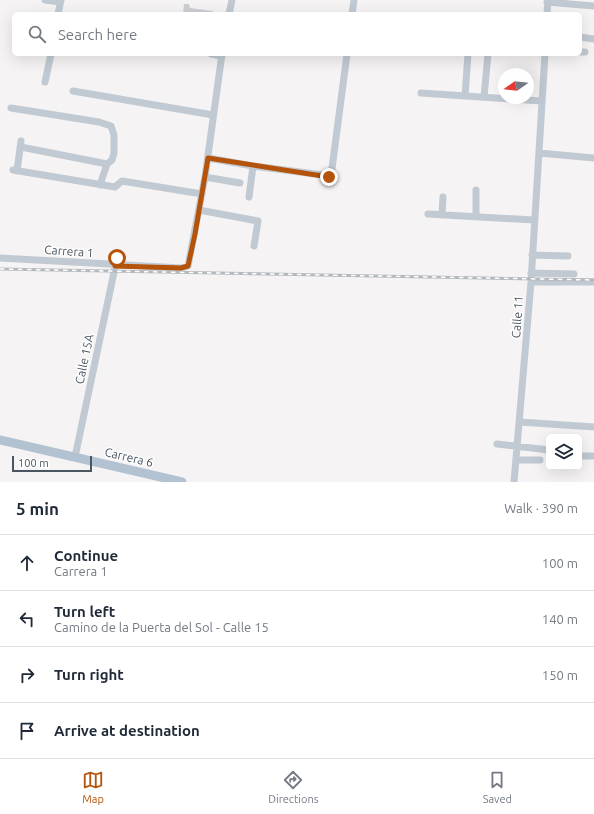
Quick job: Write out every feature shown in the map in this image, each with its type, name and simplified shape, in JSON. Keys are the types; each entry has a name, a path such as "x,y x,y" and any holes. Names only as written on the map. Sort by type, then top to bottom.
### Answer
{"main road":[{"name":"Carrera 6","path":"0,440 182,482"}],"street":[{"path":"45,0 60,1 58,12"},
{"path":"229,12 232,0"},
{"path":"352,12 354,0"},
{"path":"547,12 547,1 594,6"},
{"path":"582,37 594,39"},
{"path":"45,82 51,56"},
{"path":"222,56 220,89 214,115 200,210 258,221 254,246"},
{"path":"208,158 253,166 331,176 347,56"},
{"path":"465,96 468,56"},
{"path":"484,97 488,56"},
{"name":"Calle 11","path":"517,482 516,460 520,420 526,296 531,282 545,56"},
{"path":"73,91 214,115"},
{"path":"421,93 541,101"},
{"path":"11,108 106,123 111,126 115,147 112,160 107,164 100,185"},
{"path":"107,164 21,144 15,170 100,185 116,187 122,181 202,194"},
{"path":"539,153 594,158"},
{"path":"249,197 253,166"},
{"path":"205,178 240,183"},
{"path":"476,190 476,217"},
{"path":"442,215 443,198"},
{"name":"Carrera 1","path":"0,258 115,266 185,268 190,261 200,210"},
{"path":"428,214 534,220"},
{"path":"532,255 568,256"},
{"name":"Calle 15A","path":"75,457 117,258"},
{"path":"531,273 574,274"},
{"path":"531,282 594,282"},
{"path":"520,420 594,423"},
{"path":"520,420 594,427"},
{"path":"497,444 546,450"},
{"path":"582,456 594,456"},
{"path":"516,460 540,460"}],"building":[{"path":"184,4 189,4 190,8 213,11 213,12 183,12"}],"railway":[{"path":"0,269 594,280"}],"route":[{"path":"117,258 115,266 181,268 188,266 208,158 329,177"}]}
